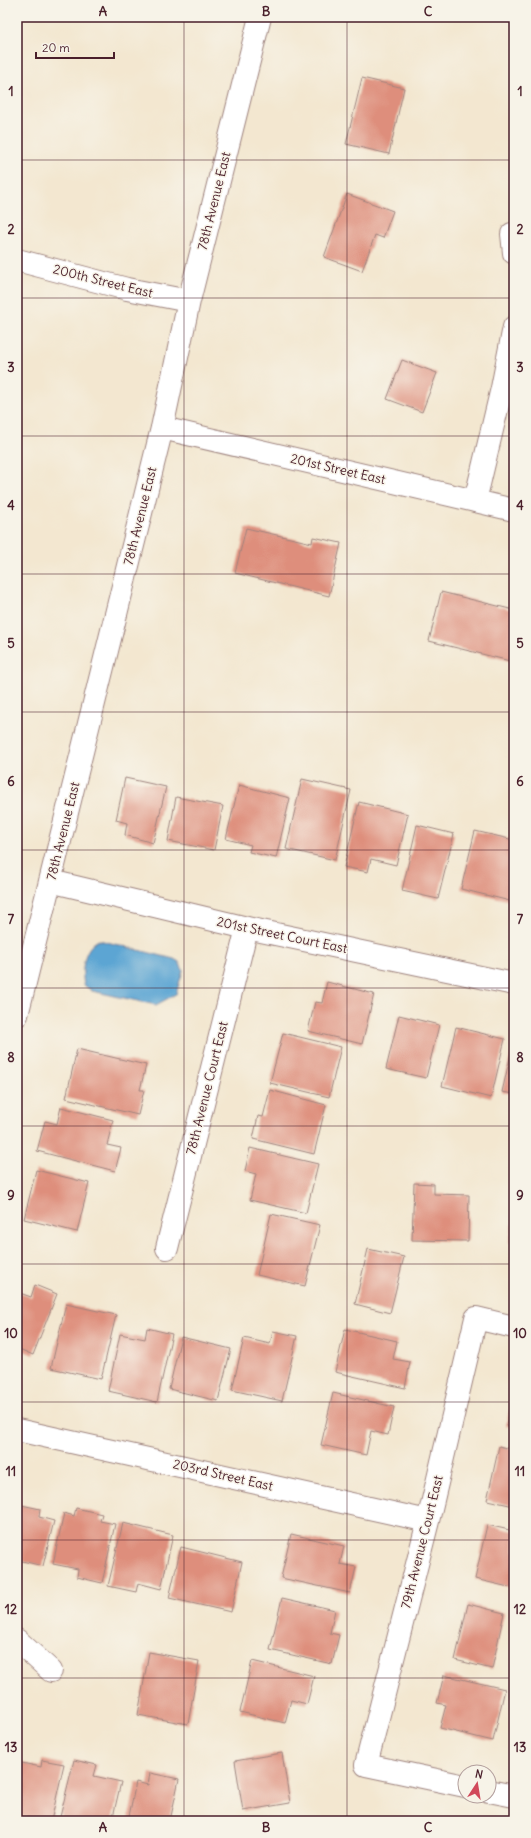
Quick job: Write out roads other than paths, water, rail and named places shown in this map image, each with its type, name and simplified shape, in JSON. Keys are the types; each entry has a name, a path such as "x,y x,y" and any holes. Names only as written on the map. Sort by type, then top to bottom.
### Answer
{"street":[{"name":"78th Avenue East","path":"17,1015 162,428 189,301 260,17"},
{"name":"200th Street East","path":"17,260 127,289 189,301"},
{"path":"475,501 502,388 514,327"},
{"name":"201st Street East","path":"162,428 514,510"},
{"name":"201st Street Court East","path":"50,881 247,928 514,984"},
{"name":"78th Avenue Court East","path":"167,1248 247,928"},
{"name":"79th Avenue Court East","path":"457,1784 366,1764 428,1521 476,1318 514,1327"},
{"name":"203rd Street East","path":"17,1430 428,1521"},
{"path":"17,1640 51,1671"},
{"path":"497,1793 514,1796"}],"water":[{"path":"99,940 174,959 179,962 183,970 176,994 156,1005 92,991 84,985 83,966 86,953 89,948"}]}
